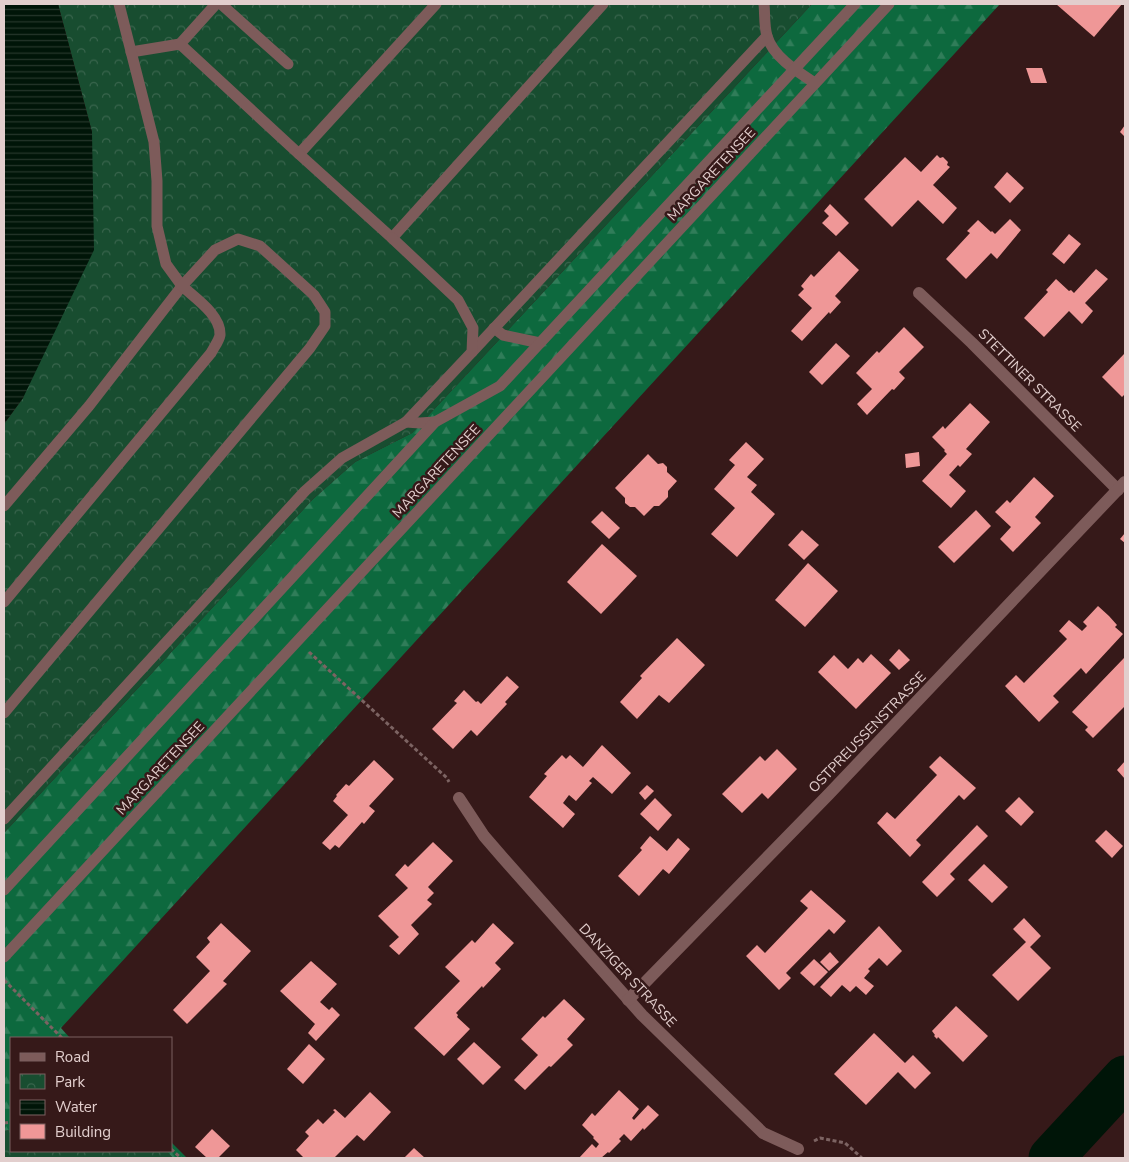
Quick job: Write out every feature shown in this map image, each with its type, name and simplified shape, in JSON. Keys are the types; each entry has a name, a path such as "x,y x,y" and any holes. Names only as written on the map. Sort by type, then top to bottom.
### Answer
{"street":[{"name":"STETTINER STRASSE","path":"920,293 1121,486"},
{"name":"OSTPREUSSENSTRASSE","path":"628,1000 842,780 1121,486"},
{"name":"DANZIGER STRASSE","path":"459,798 484,836 628,1000 764,1133 798,1149"}],"lane":[{"path":"4,602 211,353 220,336 219,324 209,311 182,286 166,264 158,226 154,142 119,4"},
{"path":"131,52 180,44 216,4"},
{"path":"221,4 288,64"},
{"path":"299,154 436,4"},
{"path":"392,238 603,4"},
{"path":"764,4 767,36 772,46 794,69 815,83"},
{"name":"MARGARETENSEE","path":"4,890 435,422 500,386 854,4"},
{"name":"MARGARETENSEE","path":"4,957 889,4"},
{"path":"4,819 305,491 342,458 406,422 767,36"},
{"path":"180,44 458,300 473,328 472,352"},
{"path":"4,506 88,406 182,286 215,250 238,239 260,246 314,295 325,312 325,326 310,348 4,713"},
{"path":"494,328 502,335 540,342"},
{"path":"406,422 435,422"}],"path":[{"path":"298,642 447,778 459,798"},
{"path":"4,980 61,1037"},
{"path":"798,1149 820,1138 845,1143 862,1158"}],"green space":[{"path":"58,4 812,4 412,433 355,462 313,499 4,833 4,424 23,398 92,132"},
{"path":"812,4 1000,4 61,1028 69,1037 10,1037 10,1130 4,1131 4,833 313,499 355,462 412,433"},
{"path":"10,1130 10,1152 167,1152 173,1158 4,1158 4,1131"},
{"path":"172,1143 187,1158 173,1158 167,1152 172,1152"}],"water":[{"path":"4,4 58,4 92,132 94,250 23,398 4,424"}],"building":[{"path":"1056,4 1122,4 1094,37"},
{"path":"1026,68 1042,68 1047,83 1031,83"},
{"path":"1125,125 1125,137 1120,132"},
{"path":"937,155 940,158 943,157 950,167 933,185 957,208 943,224 918,200 892,227 864,199 905,157 921,172"},
{"path":"1007,172 1024,188 1010,203 994,187"},
{"path":"830,204 849,223 836,236 822,223 829,216 824,211"},
{"path":"1010,219 1021,230 997,259 991,253 966,279 946,259 970,233 967,231 978,220 995,234"},
{"path":"1069,234 1081,244 1064,264 1052,254"},
{"path":"839,251 859,270 835,296 841,302 802,341 791,331 812,308 798,295 804,289 801,286 811,274 814,277"},
{"path":"1096,269 1108,279 1085,303 1093,311 1082,324 1069,311 1044,337 1024,318 1048,292 1046,290 1056,279 1074,293"},
{"path":"904,327 924,347 899,372 905,378 867,415 857,404 872,389 856,373"},
{"path":"836,343 850,356 822,385 809,372"},
{"path":"1125,353 1125,394 1122,397 1102,377"},
{"path":"970,403 990,422 966,449 972,454 960,467 958,465 949,475 966,491 951,508 922,481 947,454 932,437 943,426 945,429"},
{"path":"746,442 764,459 747,477 757,485 751,492 775,514 737,557 711,534 735,508 714,489 735,465 729,460"},
{"path":"919,452 920,466 906,468 905,454"},
{"path":"648,454 658,464 663,463 667,467 667,472 677,481 668,491 668,497 659,506 654,506 644,516 635,507 630,507 625,503 625,498 615,488"},
{"path":"1034,477 1054,496 1035,517 1041,523 1013,552 1000,539 1011,527 995,512 1007,500 1010,503"},
{"path":"976,510 991,526 954,563 938,547"},
{"path":"602,511 620,528 609,539 591,522"},
{"path":"802,530 819,545 804,560 788,545"},
{"path":"1125,533 1125,543 1120,539"},
{"path":"602,544 637,576 601,614 567,582"},
{"path":"808,563 838,591 805,627 775,600"},
{"path":"1098,606 1109,616 1117,625 1115,627 1123,634 1086,674 1081,668 1053,696 1059,702 1039,722 1005,686 1016,675 1024,683 1067,639 1059,631 1069,620 1082,631 1087,626 1083,622"},
{"path":"677,638 705,665 669,703 659,695 637,719 620,702 642,678 640,676"},
{"path":"899,649 910,660 899,670 889,660"},
{"path":"871,654 891,673 856,709 818,672 834,655 848,669 858,658 863,663"},
{"path":"1124,658 1125,706 1093,738 1085,730 1088,727 1072,712"},
{"path":"507,676 519,687 505,702 507,704 477,736 471,730 453,749 432,729 457,703 454,701 464,690 476,702 478,701 481,704"},
{"path":"602,745 631,773 612,794 593,777 589,781 592,783 576,801 569,795 563,803 575,814 563,828 529,797 547,776 544,774 562,755 566,759 570,755 583,767"},
{"path":"777,749 797,769 768,799 762,793 742,813 722,794 760,756 765,761"},
{"path":"940,756 976,788 964,800 959,795 916,840 921,845 910,857 877,823 887,812 895,819 937,775 929,767"},
{"path":"374,760 394,779 369,806 375,811 364,824 362,822 339,848 335,845 330,850 322,843 348,815 333,801 346,784 349,786"},
{"path":"1125,761 1125,779 1117,770"},
{"path":"647,785 654,791 645,800 639,793"},
{"path":"1019,797 1034,812 1021,826 1005,811"},
{"path":"655,798 672,815 658,831 640,814"},
{"path":"977,825 988,836 950,874 955,879 937,897 922,882"},
{"path":"1106,830 1123,846 1112,858 1095,841"},
{"path":"650,836 667,851 678,838 690,849 669,874 663,869 639,896 618,876 642,850 640,848"},
{"path":"433,842 453,861 428,887 434,893 427,900 432,904 411,925 419,934 399,955 389,946 399,937 378,916 408,888 395,875 405,864 408,867"},
{"path":"984,864 1008,887 992,903 968,880"},
{"path":"811,890 846,921 834,934 829,929 786,973 791,978 779,990 746,956 757,945 765,953 808,908 800,901"},
{"path":"1024,918 1041,936 1030,947 1051,968 1018,1001 992,975 1026,942 1013,929"},
{"path":"221,923 251,951 223,981 227,984 187,1024 173,1010 210,971 196,957 210,942 207,938"},
{"path":"493,923 514,943 495,963 501,969 456,1013 457,1017 470,1029 444,1056 414,1028 460,981 445,967 472,940 475,943"},
{"path":"879,926 902,951 887,966 879,958 868,969 870,971 864,978 874,986 866,995 856,986 850,992 842,985 831,997 820,987"},
{"path":"830,952 839,962 829,971 820,962"},
{"path":"814,959 828,972 814,986 800,973"},
{"path":"311,961 337,984 320,1002 329,1010 332,1007 340,1015 316,1041 308,1033 315,1024 280,991"},
{"path":"564,999 585,1019 567,1039 573,1045 525,1090 514,1080 538,1055 521,1039 543,1016 545,1018"},
{"path":"956,1006 988,1036 963,1062 938,1037 937,1039 934,1036 932,1031"},
{"path":"874,1033 905,1063 913,1055 931,1073 915,1089 898,1072 866,1105 834,1074"},
{"path":"474,1042 501,1067 483,1085 457,1059"},
{"path":"309,1044 325,1059 303,1084 287,1069"},
{"path":"619,1090 639,1109 632,1118 634,1120 648,1105 659,1115 631,1141 624,1134 619,1139 621,1141 601,1158 579,1158 592,1144 596,1148 599,1144 582,1125 592,1113 595,1116"},
{"path":"370,1092 391,1112 364,1141 357,1135 334,1158 304,1158 296,1150 309,1136 305,1132 318,1119 323,1124 335,1112 333,1110 335,1109 345,1118"},
{"path":"212,1129 230,1146 218,1158 207,1158 195,1147"},
{"path":"414,1148 425,1158 404,1158"}],"waterway":[{"path":"1051,1158 1125,1078"}]}
